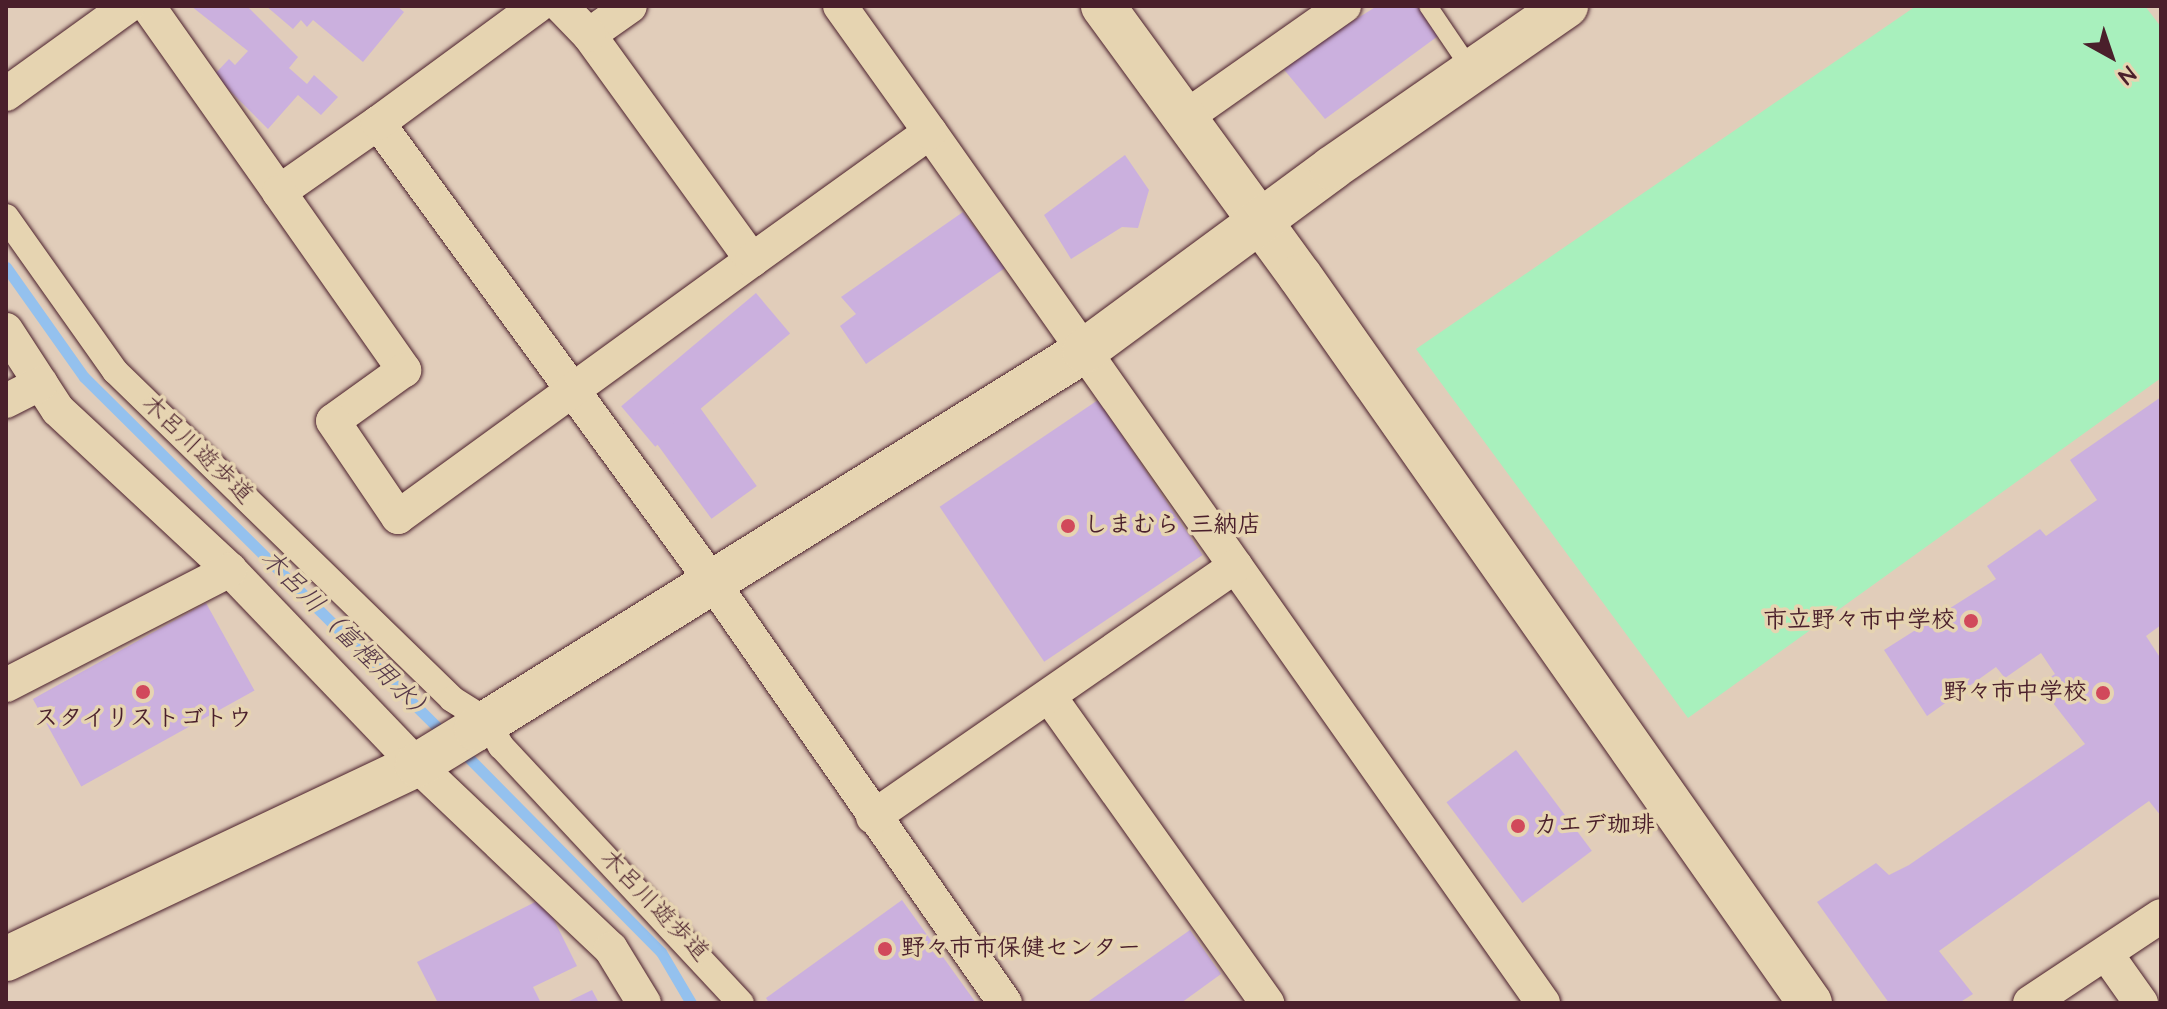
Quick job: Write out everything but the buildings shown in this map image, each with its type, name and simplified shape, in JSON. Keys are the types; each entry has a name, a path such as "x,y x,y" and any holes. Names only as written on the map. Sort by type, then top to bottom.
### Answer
{"street":[{"path":"6,94 128,6"},
{"path":"148,6 404,370 333,421 398,517 930,132"},
{"path":"279,192 537,6"},
{"path":"561,6 589,35 752,260"},
{"path":"589,35 630,6"},
{"path":"840,6 1543,1003"},
{"path":"1103,6 1810,1003"},
{"path":"1183,119 1344,6"},
{"path":"6,959 456,740 1084,351 1259,222 1566,6"},
{"path":"378,123 571,394 711,580 1005,1003"},
{"name":"木呂川遊歩道","path":"6,217 115,371 452,699 456,740 501,746 741,1003"},
{"path":"6,330 58,410 230,570 456,740 611,949 644,1003"},
{"path":"6,401 41,383"},
{"path":"873,817 1235,566"},
{"path":"6,685 230,570"},
{"path":"1049,696 1267,1003"},
{"path":"2030,1003 2107,955 2161,916"},
{"path":"2107,955 2141,1003"}],"lane":[{"path":"1428,6 1472,71"}],"green space":[{"path":"1916,6 2145,6 2161,27 2161,378 1688,718 1416,349"}],"waterway":[{"name":"木呂川（富樫用水）","path":"6,267 84,377 445,735"},
{"name":"木呂川（富樫用水）","path":"461,750 661,952 691,1003"}],"place":[{"name":"しまむら 三納店","path":"1068,526"},
{"name":"市立野々市中学校","path":"1971,621"},
{"name":"スタイリストゴトウ","path":"143,692"},
{"name":"野々市中学校","path":"2103,693"},
{"name":"カエデ珈琲","path":"1518,826"},
{"name":"野々市市保健センター","path":"885,949"}]}
